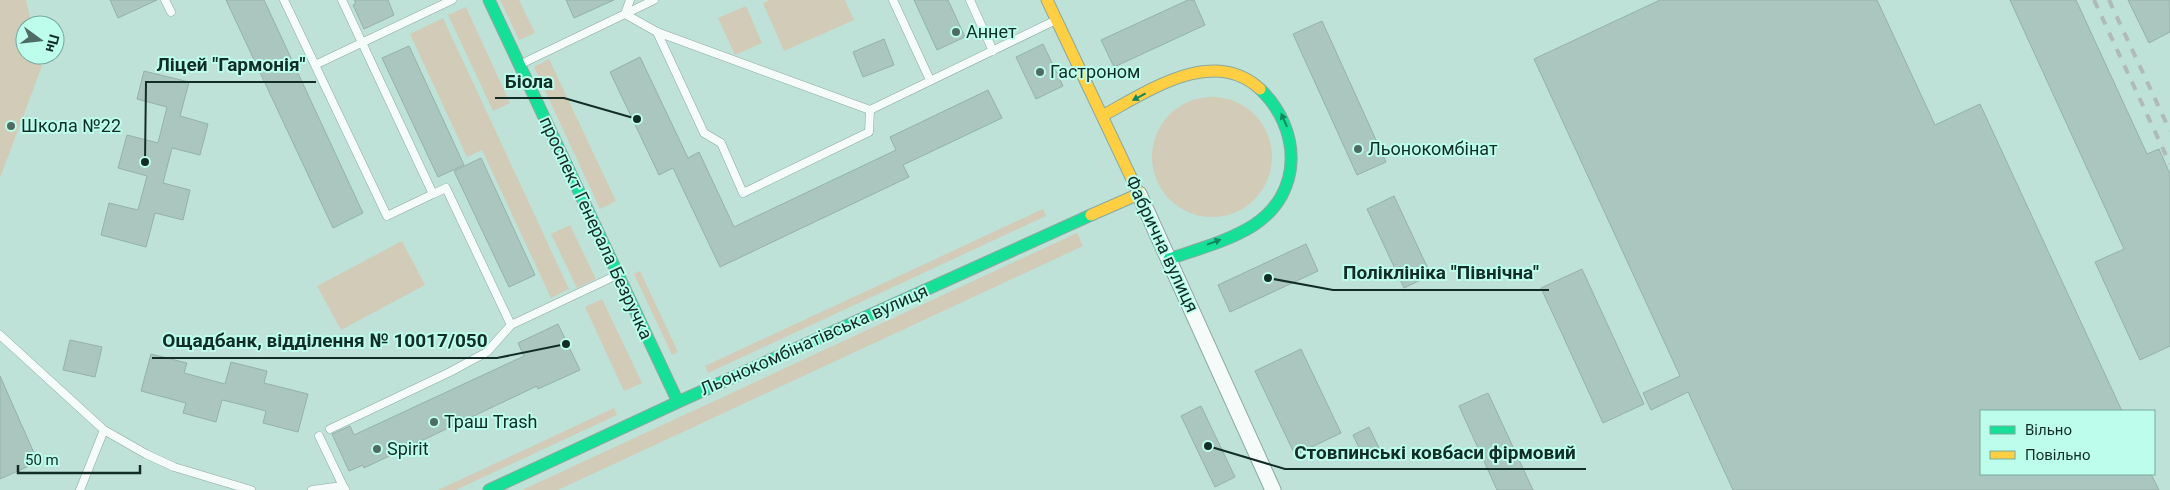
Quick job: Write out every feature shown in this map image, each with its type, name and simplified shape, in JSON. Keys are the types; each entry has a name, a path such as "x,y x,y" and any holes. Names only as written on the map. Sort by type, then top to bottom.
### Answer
{"street":[{"name":"проспект Генерала Безручка","path":"489,0 678,402"},
{"name":"Фабрична вулиця","path":"1047,0 1139,194 1274,490"},
{"path":"1102,116 1177,77 1190,73 1212,71 1234,74 1260,88 1275,104 1286,123 1290,137 1292,166 1288,180 1275,206 1265,217 1240,232 1168,259"},
{"name":"Льонокомбінатівська вулиця","path":"490,490 678,402 1139,194"}],"lane":[{"path":"166,0 171,12"},
{"path":"284,0 387,216 446,188 511,325"},
{"path":"342,0 433,194"},
{"path":"315,66 452,0"},
{"path":"625,14 630,0"},
{"path":"519,64 654,0"},
{"path":"894,0 930,80"},
{"path":"970,0 992,50"},
{"path":"625,14 657,32 870,110 1056,20"},
{"path":"657,32 704,132 721,143 743,193 870,132 870,110"},
{"path":"330,429 450,372 487,352 511,325 618,274"},
{"path":"0,335 104,430 174,468 251,490"},
{"path":"80,490 104,430"},
{"path":"312,490 344,488 319,436"}],"shaded area":[{"name":"Школа №22","path":"0,0 26,0 30,15 15,15 15,65 42,66 0,178"},
{"path":"500,0 519,0 535,33 519,40"},
{"path":"769,0 845,0 854,20 784,51 763,3"},
{"path":"746,6 762,43 735,55 718,18"},
{"path":"466,7 510,103 493,111 448,15"},
{"path":"443,18 569,289 551,298 482,150 467,157 410,34"},
{"path":"549,59 616,201 600,209 534,67"},
{"path":"1212,97 1224,98 1235,102 1245,107 1254,115 1262,124 1267,134 1271,145 1271,169 1267,180 1262,190 1254,199 1245,207 1235,212 1224,216 1212,217 1200,216 1189,212 1179,207 1170,199 1162,190 1157,180 1153,169 1152,157 1153,145 1157,134 1162,124 1170,115 1179,107 1189,102 1200,98"},
{"path":"1043,209 1046,216 708,373 705,366"},
{"path":"570,225 596,279 577,288 551,234"},
{"path":"1077,233 1083,246 558,490 522,490"},
{"path":"402,241 425,285 341,330 317,286"},
{"path":"640,271 678,352 672,355 634,274"},
{"path":"602,299 642,383 624,391 585,307"},
{"path":"614,408 617,415 456,490 438,490"}],"building":[{"path":"110,0 157,0 118,18"},
{"path":"226,0 264,0 363,213 333,228"},
{"path":"354,0 388,0 394,15 364,29 353,5 356,3"},
{"path":"566,0 614,0 574,18"},
{"path":"914,0 948,0 965,37 937,50"},
{"path":"1188,0 1194,0 1205,25 1114,67 1101,40"},
{"path":"1660,0 1877,0 1935,125 1980,104 2122,410 1980,410 1980,475 2152,475 2159,490 1733,490 1688,392 1651,410 1643,393 1680,376 1534,59"},
{"path":"2010,0 2076,0 2147,154 2159,149 2170,174 2170,346 2140,360 2095,262 2124,249"},
{"path":"2128,0 2170,0 2170,32 2149,43"},
{"path":"1322,21 1386,162 1357,175 1293,34"},
{"path":"884,39 894,65 863,77 853,52"},
{"name":"Гастроном","path":"1043,44 1063,86 1036,99 1016,57"},
{"path":"409,46 464,165 438,177 382,58"},
{"path":"640,57 688,158 699,152 734,227 896,150 890,137 988,90 1002,118 903,165 909,177 720,267 673,168 659,175 610,72"},
{"path":"144,71 189,82 180,116 208,124 200,155 172,148 163,183 190,190 183,220 155,213 146,247 101,235 109,203 138,210 147,176 118,168 127,135 158,143 167,107 137,99"},
{"path":"481,158 535,275 509,287 454,171"},
{"path":"1394,196 1431,275 1404,288 1367,209"},
{"path":"1306,244 1318,271 1230,312 1218,285"},
{"path":"1582,269 1644,404 1603,423 1541,288"},
{"path":"558,324 580,370 538,389 537,386 364,468 363,465 349,471 332,434 350,426 354,435 524,356 518,343"},
{"path":"70,340 102,347 95,377 63,370"},
{"path":"1301,349 1341,433 1295,455 1255,371"},
{"path":"151,354 187,363 184,373 225,384 231,362 267,371 264,383 308,394 298,432 263,423 266,411 222,400 216,422 183,413 186,403 141,391"},
{"path":"0,376 38,462 0,479"},
{"path":"1488,393 1533,490 1497,490 1459,406"},
{"path":"1201,406 1235,477 1215,487 1181,416"},
{"path":"1369,427 1380,450 1364,458 1353,435"}],"railway":[{"path":"2094,0 2170,164"},
{"path":"2109,0 2170,131"}],"traffic: fast":[{"path":"489,0 678,402"},
{"path":"1169,259 1244,231 1270,211 1282,195 1289,178 1291,159 1289,140 1283,122 1274,105 1260,89"},
{"path":"489,490 678,402 1091,215"}],"traffic: slow":[{"path":"1047,0 1139,194 1091,215"},
{"path":"1102,116 1159,85 1201,72 1222,71 1242,77 1260,89"}],"place":[{"name":"Аннет","path":"956,32"},
{"name":"Гастроном","path":"1040,72"},
{"name":"Біола","path":"637,119"},
{"name":"Школа №22","path":"11,126"},
{"name":"Льонокомбінат","path":"1358,149"},
{"name":"Ліцей \"Гармонія\"","path":"145,162"},
{"name":"Поліклініка \"Північна\"","path":"1268,278"},
{"name":"Ощадбанк, відділення № 10017/050","path":"566,344"},
{"name":"Траш Trash","path":"434,422"},
{"name":"Стовпинські ковбаси фірмовий","path":"1208,446"},
{"name":"Spirit","path":"377,449"}]}
